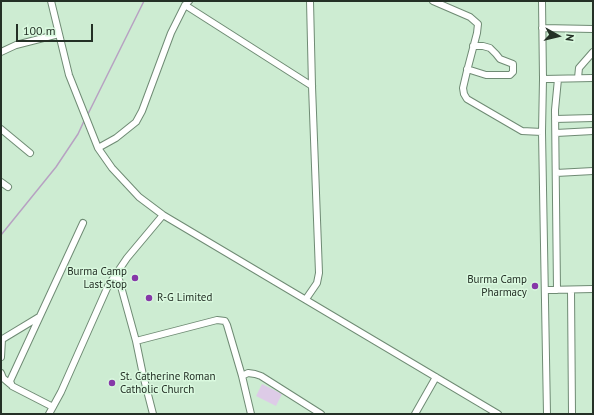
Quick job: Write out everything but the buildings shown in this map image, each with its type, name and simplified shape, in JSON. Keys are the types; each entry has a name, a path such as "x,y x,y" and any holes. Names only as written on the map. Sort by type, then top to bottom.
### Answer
{"street":[{"path":"51,1 69,75 98,148 112,168 139,197 164,215 498,414"},
{"path":"306,299 317,283 319,273 310,1"},
{"path":"433,1 475,20 478,24 463,88 467,99 522,131 542,132"},
{"path":"542,1 542,132 547,414"},
{"path":"98,148 116,138 136,122 142,111 171,33 187,3 312,86"},
{"path":"542,28 593,29"},
{"path":"1,52 16,45 59,34"},
{"path":"467,69 486,75 510,75 513,72 513,64 500,59 490,48 473,46"},
{"path":"578,78 578,68 593,52"},
{"path":"543,79 593,78"},
{"path":"557,290 555,119 558,79"},
{"path":"555,119 593,118"},
{"path":"1,129 30,153"},
{"path":"556,132 593,131"},
{"path":"556,173 593,171"},
{"path":"1,182 8,188"},
{"path":"49,414 61,392 108,286 127,258 164,215"},
{"path":"10,384 11,378 30,335 83,224"},
{"path":"117,272 136,341 153,414"},
{"path":"546,290 593,289"},
{"path":"571,290 572,414"},
{"path":"1,357 2,340 39,317"},
{"path":"136,341 221,320 227,325 242,376 251,414"},
{"path":"22,327 30,335"},
{"path":"1,373 3,378 10,384 53,407"},
{"path":"242,376 248,373 261,376 321,414"},
{"path":"415,414 436,377"}],"shaded area":[{"path":"262,384 282,394 276,406 256,396"}],"waterway":[{"path":"87,116 144,1"},
{"path":"1,235 56,167 78,134 84,121"}],"place":[{"name":"Burma Camp Last Stop","path":"135,278"},
{"name":"Burma Camp Pharmacy","path":"535,286"},
{"name":"R-G Limited","path":"149,298"},
{"name":"St. Catherine Roman Catholic Church","path":"112,383"}]}
